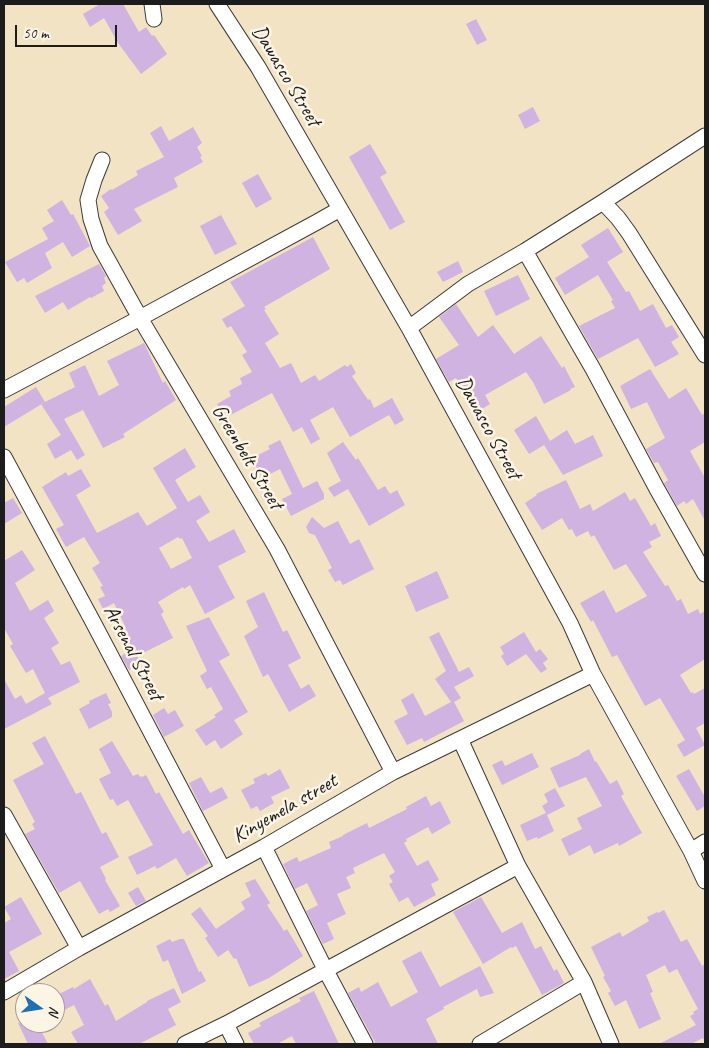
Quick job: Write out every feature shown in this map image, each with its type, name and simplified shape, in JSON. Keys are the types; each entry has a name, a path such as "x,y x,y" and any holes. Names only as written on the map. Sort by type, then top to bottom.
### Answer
{"street":[{"name":"Dawasco Street","path":"217,4 258,67 409,328 570,623 593,674 691,850 705,881"},
{"path":"409,328 468,284 525,251 705,136"},
{"name":"Greenbelt Street","path":"102,160 88,200 91,219 100,246 140,318 277,549 393,772"},
{"path":"603,202 629,233 705,355"},
{"path":"4,390 340,209"},
{"path":"525,251 593,369 705,574"},
{"name":"Arsenal Street","path":"4,457 223,869"},
{"name":"Kinyemela street","path":"4,992 79,948 264,847 393,772 593,674"},
{"path":"460,739 518,866 584,982 610,1044"},
{"path":"4,815 79,948"},
{"path":"691,850 705,842"},
{"path":"264,847 365,1044"},
{"path":"185,1044 226,1024 518,866"},
{"path":"489,1042 584,982"},
{"path":"226,1024 236,1044"}],"building":[{"path":"100,4 123,4 139,32 146,27 167,54 141,74 118,43 104,18 90,27 83,14"},
{"path":"476,19 487,40 477,45 466,24"},
{"path":"533,107 540,121 525,129 518,115"},
{"path":"161,126 169,141 193,127 202,143 197,147 203,162 174,178 178,187 134,209 142,221 118,235 104,212 109,208 101,196 138,175 136,171 164,157 150,133"},
{"path":"370,144 387,173 380,177 405,222 390,230 349,157"},
{"path":"258,174 272,199 256,208 242,183"},
{"path":"62,200 71,215 73,214 90,246 72,257 63,242 45,253 52,268 27,283 24,278 17,282 5,262 48,239 42,228 54,221 47,210"},
{"path":"221,215 237,244 215,255 200,226"},
{"path":"608,228 623,252 607,262 626,292 629,291 640,311 653,304 666,328 672,325 679,337 671,342 679,354 655,367 638,338 598,359 579,326 615,308 611,301 613,300 598,275 565,295 555,278 589,257 581,245"},
{"path":"313,237 330,269 264,307 279,334 265,343 280,368 291,363 301,383 315,375 319,381 345,365 347,367 351,364 356,373 352,376 368,400 370,399 374,408 392,398 404,420 395,425 389,415 350,437 333,407 310,420 320,439 311,444 302,427 293,432 272,393 225,418 217,404 231,396 229,391 242,384 240,378 252,372 242,355 247,352 231,326 227,328 222,319 245,306 230,282"},
{"path":"458,261 463,272 443,282 437,272"},
{"path":"99,264 106,276 104,278 106,283 102,286 104,291 68,310 63,302 45,313 35,296"},
{"path":"518,275 530,299 496,316 484,291"},
{"path":"456,304 478,337 493,325 514,354 541,336 562,368 564,366 575,387 544,404 526,372 485,395 490,404 477,412 456,378 449,382 436,359 459,345 439,317"},
{"path":"144,343 163,383 165,381 176,400 123,434 125,437 103,448 83,410 64,419 85,455 77,460 71,450 55,459 47,444 61,435 41,404 75,387 69,373 85,365 99,396 119,385 107,361"},
{"path":"650,369 669,399 686,388 702,415 705,413 705,442 690,451 705,478 705,521 693,499 686,504 684,501 677,506 664,483 668,480 658,462 654,463 646,449 665,438 647,402 631,409 620,386"},
{"path":"36,387 45,402 4,427 4,407"},
{"path":"536,416 550,441 567,430 575,444 593,435 603,456 563,475 544,445 529,454 514,430"},
{"path":"280,440 303,488 317,481 324,494 324,499 291,516 282,499 292,494 280,469 262,478 252,458 270,449 268,446"},
{"path":"343,442 356,460 358,458 378,490 385,486 390,494 397,490 405,505 369,526 348,489 334,497 328,488 341,481 327,453"},
{"path":"185,448 196,467 175,480 188,502 200,495 210,512 196,521 209,542 234,529 246,552 218,566 235,598 205,614 190,585 184,589 183,587 158,602 164,612 161,614 173,638 137,656 141,662 129,670 121,656 126,653 115,631 125,626 114,603 103,609 98,599 105,596 100,587 103,586 92,568 100,563 84,537 66,547 56,529 64,525 42,487 66,472 68,476 81,469 91,486 76,495 97,533 138,512 147,526 177,508 153,468","holes":["178,537 182,538 192,558 171,569 159,548"]},
{"path":"566,480 580,509 590,504 593,511 625,492 630,501 635,498 651,526 655,523 661,536 649,542 652,547 643,552 665,586 668,585 677,601 681,599 688,614 698,609 700,614 705,611 705,659 680,675 691,693 693,692 694,694 705,688 705,723 696,728 705,745 684,757 677,745 685,740 660,698 645,706 617,655 612,657 593,620 591,622 580,603 604,590 616,613 647,596 626,564 614,570 594,535 591,537 588,531 576,537 572,529 569,530 562,518 542,530 525,503 536,494"},
{"path":"13,498 22,513 4,524 4,503"},
{"path":"312,517 324,528 338,521 350,544 359,539 374,569 343,585 340,580 335,582 328,570 332,568 315,535 309,533 306,527"},
{"path":"22,550 35,570 15,583 30,611 48,600 54,611 44,618 59,643 51,648 61,665 70,661 80,682 48,698 52,704 4,729 4,679 15,699 21,695 26,704 45,693 33,669 26,673 10,646 13,644 4,628 4,561"},
{"path":"437,571 449,598 416,612 405,586"},
{"path":"264,592 283,632 287,630 301,658 288,665 301,689 309,684 316,696 289,712 268,674 263,677 244,636 258,627 246,601"},
{"path":"209,617 230,655 219,661 248,712 234,720 243,734 221,749 215,740 206,746 195,730 216,717 214,715 223,709 211,687 207,689 200,676 207,671 186,626"},
{"path":"439,632 459,672 469,667 474,676 454,687 461,698 454,702 464,721 424,742 422,738 407,745 394,721 408,714 401,700 413,693 425,716 451,702 435,679 446,671 429,637"},
{"path":"524,632 536,652 540,649 548,659 543,663 547,669 541,673 526,654 507,666 501,656 504,654 500,647"},
{"path":"106,693 111,703 108,704 112,717 89,729 79,709 90,703 89,701"},
{"path":"164,708 168,714 175,710 184,726 164,737 153,715"},
{"path":"45,736 76,794 81,792 102,834 106,832 119,857 100,867 120,906 110,912 108,909 99,914 80,881 59,893 25,834 35,829 32,824 35,822 13,780 44,764 32,743"},
{"path":"112,741 133,776 138,774 142,777 146,775 156,794 159,792 183,834 189,830 209,863 187,876 176,858 157,869 155,866 137,875 128,857 153,845 128,800 117,806 113,799 110,800 99,779 111,773 99,749"},
{"path":"589,749 595,762 610,784 617,780 624,794 621,796 642,833 619,846 618,843 594,854 590,845 569,856 561,839 582,829 577,818 602,806 586,777 559,788 550,768"},
{"path":"532,753 539,767 502,785 492,765 502,760 505,766"},
{"path":"280,769 290,788 271,797 274,803 260,811 257,806 251,809 241,790 255,783 253,779 266,773 268,776"},
{"path":"689,769 705,797 705,806 697,811 676,776"},
{"path":"201,777 210,793 222,787 228,798 203,811 189,783"},
{"path":"555,788 565,806 547,815 554,831 538,839 537,837 527,841 520,825 546,813 542,806 548,802 544,794"},
{"path":"426,796 431,806 440,801 451,823 432,834 428,827 406,839 407,841 404,843 417,866 428,860 439,880 431,884 436,895 414,907 408,897 399,902 389,884 393,882 389,876 395,872 384,853 353,868 355,873 346,877 351,888 337,894 346,914 327,923 334,939 323,944 306,911 318,905 307,883 295,889 283,864 297,857 299,862 331,848 329,842 367,823 369,828 407,809 406,807"},
{"path":"255,879 270,903 267,905 284,931 287,929 303,956 269,978 249,987 236,958 234,959 228,950 218,957 205,938 208,936 191,914 200,907 216,929 245,909 241,902 251,896 245,883"},
{"path":"138,887 146,901 136,906 128,893"},
{"path":"21,897 42,934 9,952 19,971 4,979 4,923 11,919 4,907"},
{"path":"481,897 502,933 522,922 535,949 541,946 554,971 557,969 564,983 542,995 516,946 511,947 483,964 453,912"},
{"path":"664,910 681,942 687,939 702,966 705,964 705,1042 703,1038 691,1044 659,1044 696,1025 690,1016 698,1009 677,969 669,973 665,965 646,975 653,992 650,993 661,1019 639,1029 626,1000 615,1006 608,993 611,991 603,977 605,976 591,947 620,932 622,937 649,921 647,917"},
{"path":"170,939 172,942 184,939 199,972 201,971 206,981 182,994 168,960 163,962 156,946"},
{"path":"421,951 440,987 480,966 494,993 480,997 477,989 443,1007 444,1009 426,1019 438,1044 376,1044 348,993 359,987 361,992 378,982 391,1007 418,992 402,961"},
{"path":"90,979 105,1006 108,1004 116,1021 147,1001 174,988 181,1002 168,1009 176,1025 139,1044 78,1044 71,1032 84,1025 74,1005 65,1010 65,991 73,987 74,989"},
{"path":"314,991 339,1044 296,1044 292,1036 277,1044 254,1044 248,1033 261,1026 259,1023 301,1001 299,998"},
{"path":"23,1033 42,1033 48,1044 28,1044"}]}
